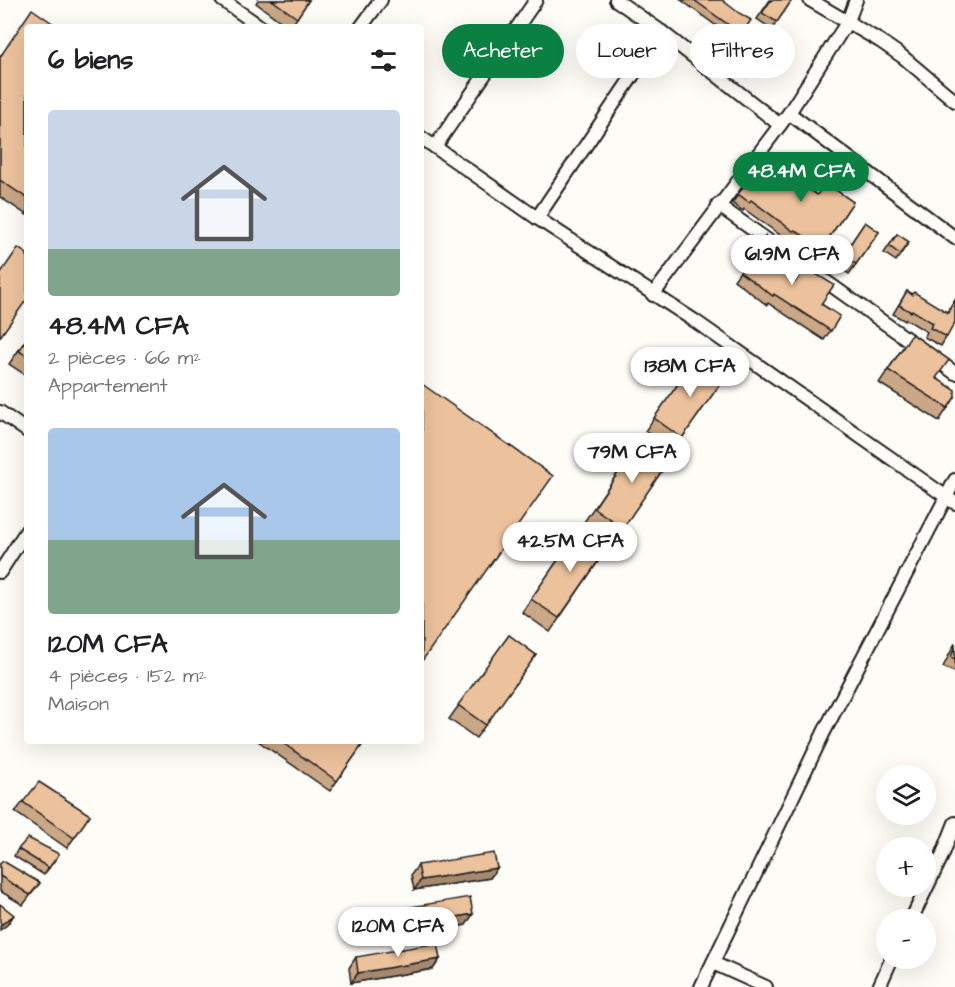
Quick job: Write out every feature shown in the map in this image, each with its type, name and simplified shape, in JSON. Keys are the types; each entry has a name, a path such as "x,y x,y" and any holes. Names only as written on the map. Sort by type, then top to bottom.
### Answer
{"street":[{"path":"222,0 257,24"},
{"path":"363,24 381,0"},
{"path":"435,147 536,0"},
{"path":"616,0 650,24"},
{"path":"810,0 848,21 903,57 955,100"},
{"path":"653,295 718,205 789,113 848,21 856,0"},
{"path":"678,45 780,125"},
{"path":"537,218 631,78"},
{"path":"789,113 955,238"},
{"path":"424,139 951,500"},
{"path":"718,205 955,373"},
{"path":"0,412 24,429"},
{"path":"701,987 824,732 951,500 955,480"},
{"path":"1,568 24,534"},
{"path":"916,909 955,824"},
{"path":"714,963 766,987"},
{"path":"879,987 887,969"}],"building":[{"path":"272,0 309,0 297,18"},
{"path":"694,0 722,0 751,20 748,24 727,24"},
{"path":"771,0 792,0 777,22 762,13"},
{"path":"32,9 54,24 24,24 24,196 0,180 0,57"},
{"path":"841,161 848,166 833,188 853,202 822,248 795,230 793,231 751,200 749,202 738,194 749,180 759,187 776,165 817,195"},
{"path":"865,222 879,232 856,264 843,255"},
{"path":"897,234 909,242 900,254 889,246"},
{"path":"765,236 775,243 762,259 795,282 805,267 834,285 821,304 840,316 831,331 774,294 773,296 740,272"},
{"path":"18,248 24,252 24,303 0,337 0,274"},
{"path":"907,291 912,295 914,292 948,313 955,300 955,322 947,337 930,328 933,323 899,305"},
{"path":"912,334 949,360 936,378 955,390 955,397 948,408 888,370"},
{"path":"24,343 24,354 19,351"},
{"path":"697,357 725,377 682,438 654,418"},
{"path":"424,385 553,476 424,658"},
{"path":"641,439 670,459 623,528 594,508"},
{"path":"580,528 608,547 559,618 531,599"},
{"path":"509,635 536,655 486,725 458,705"},
{"path":"955,647 955,659 951,657"},
{"path":"284,744 363,744 337,781"},
{"path":"39,782 90,815 74,838 23,802"},
{"path":"28,838 59,854 49,868 18,849"},
{"path":"494,853 497,868 421,880 418,865"},
{"path":"3,861 40,883 30,895 0,876 0,864"},
{"path":"470,897 473,914 390,929 387,911"},
{"path":"0,904 14,915 2,924 0,922"},
{"path":"437,943 440,959 358,973 356,957"}]}
